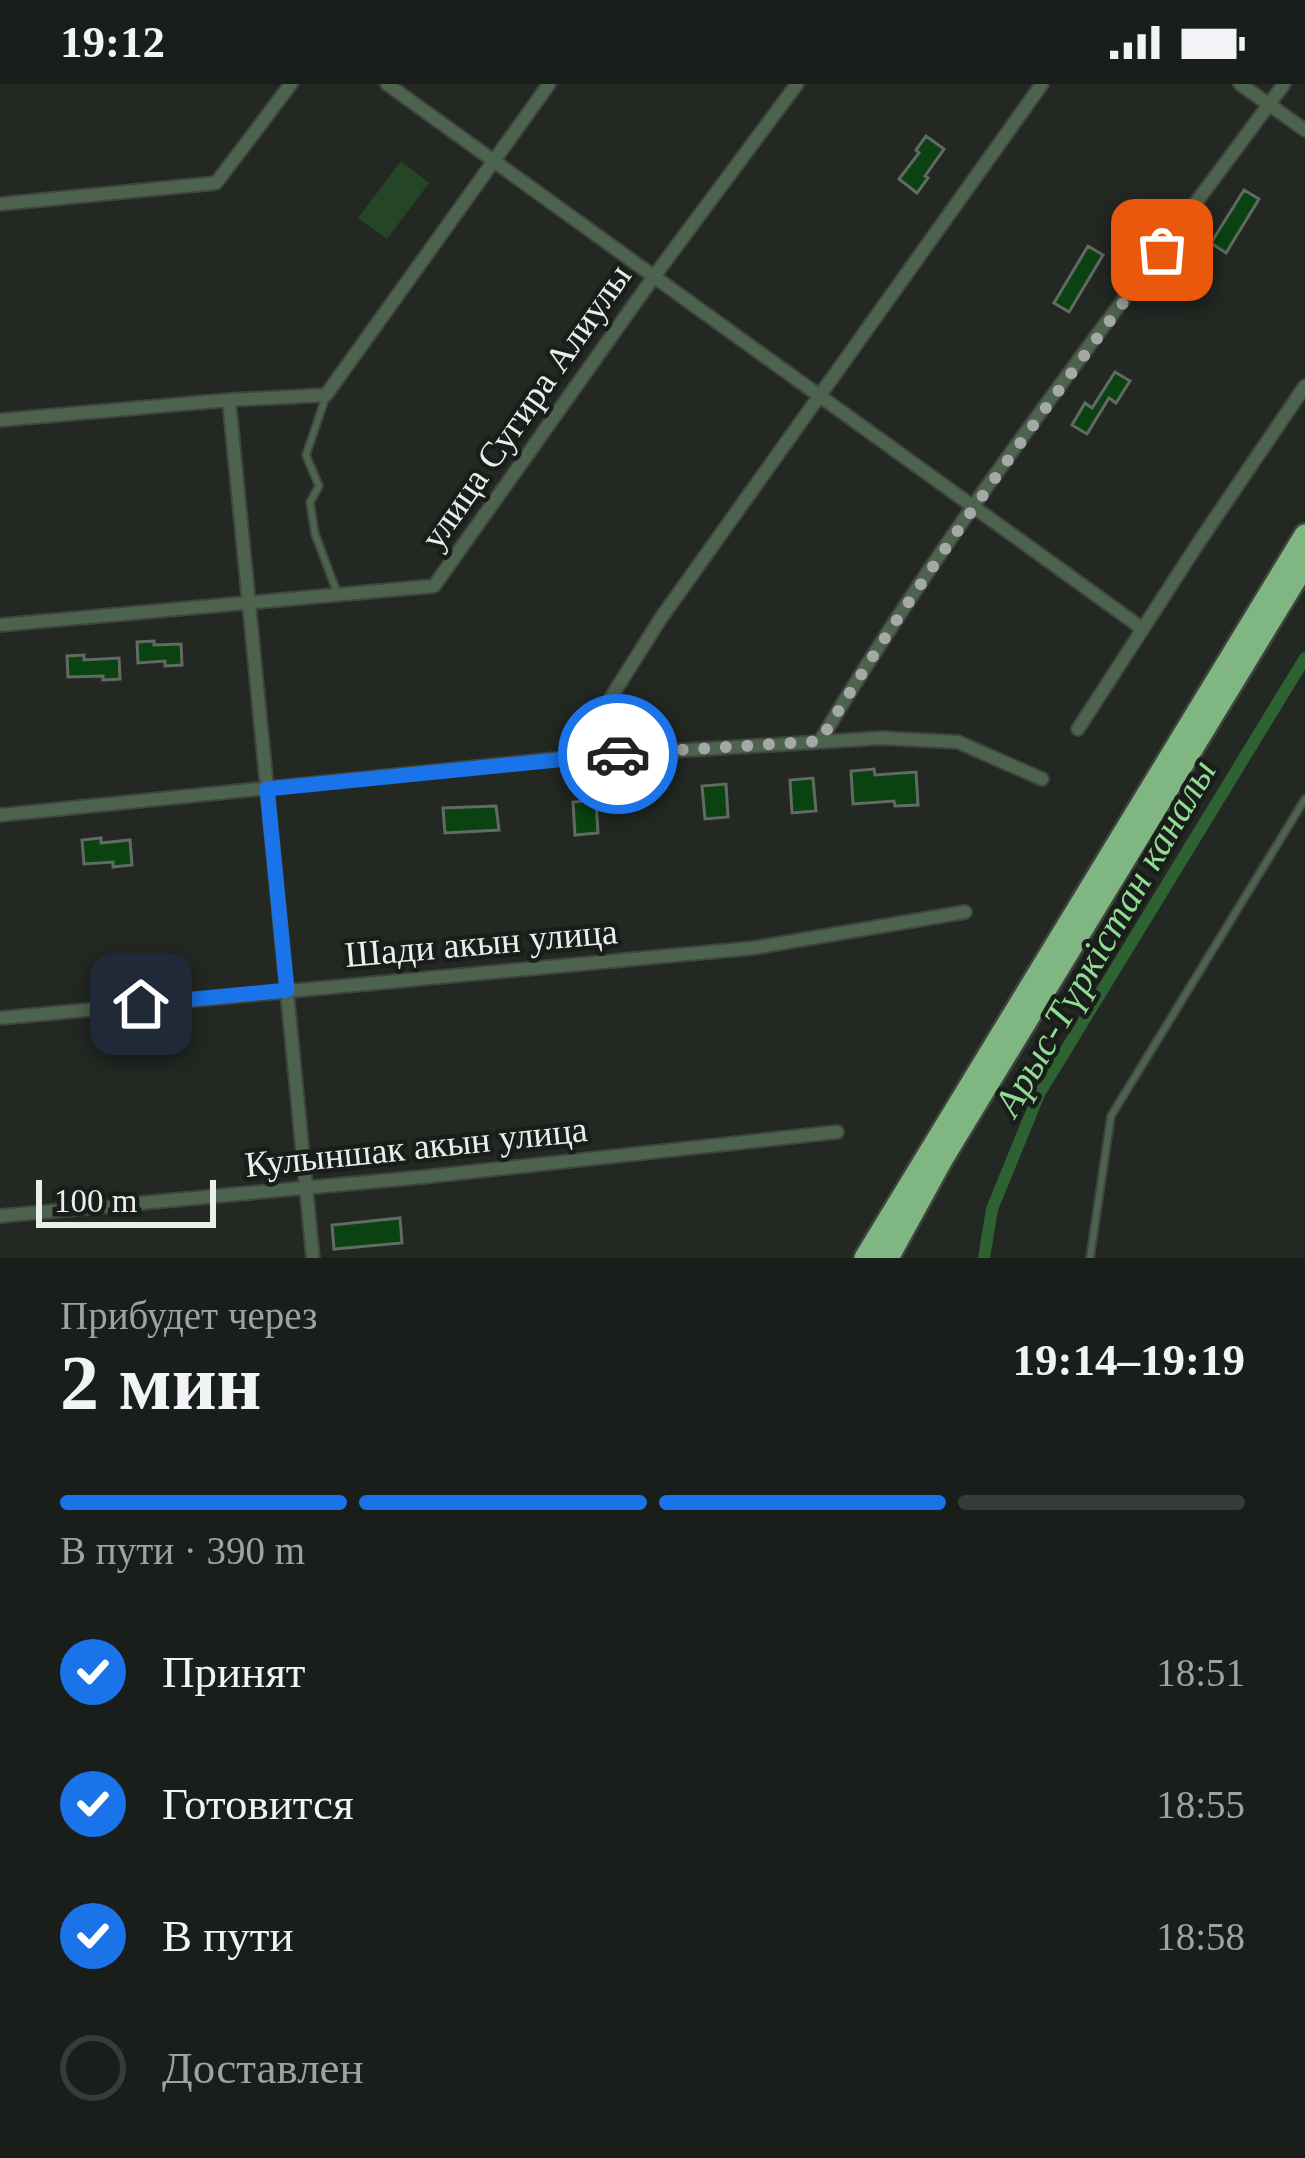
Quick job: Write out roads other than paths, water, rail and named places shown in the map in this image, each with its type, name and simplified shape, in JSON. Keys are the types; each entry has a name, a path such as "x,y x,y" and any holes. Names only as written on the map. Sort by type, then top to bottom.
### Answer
{"highway":[{"path":"866,1258 1305,536"},
{"path":"888,1258 943,1158 1305,565"}],"street":[{"path":"0,203 216,183 291,84"},
{"path":"387,84 1143,628"},
{"path":"0,420 326,395 549,84"},
{"name":"улица Сугира Алиулы","path":"0,625 434,586 797,84"},
{"path":"576,757 662,618 1042,84"},
{"path":"1240,84 1305,130"},
{"path":"820,741 974,506 1284,84"},
{"path":"1078,729 1305,386"},
{"path":"229,400 313,1258"},
{"path":"0,815 576,757 882,738 958,742 1042,779"},
{"name":"Шади акын улица","path":"0,1018 753,948 965,912"},
{"name":"Кулыншак акын улица","path":"0,1216 837,1132"}],"lane":[{"path":"326,395 306,455 319,486 310,502 315,534 338,595"},
{"path":"1090,1258 1111,1116 1305,800"}],"waterway":[{"name":"Арыс-Түркістан каналы","path":"984,1258 992,1209 1039,1094 1305,658"}]}
